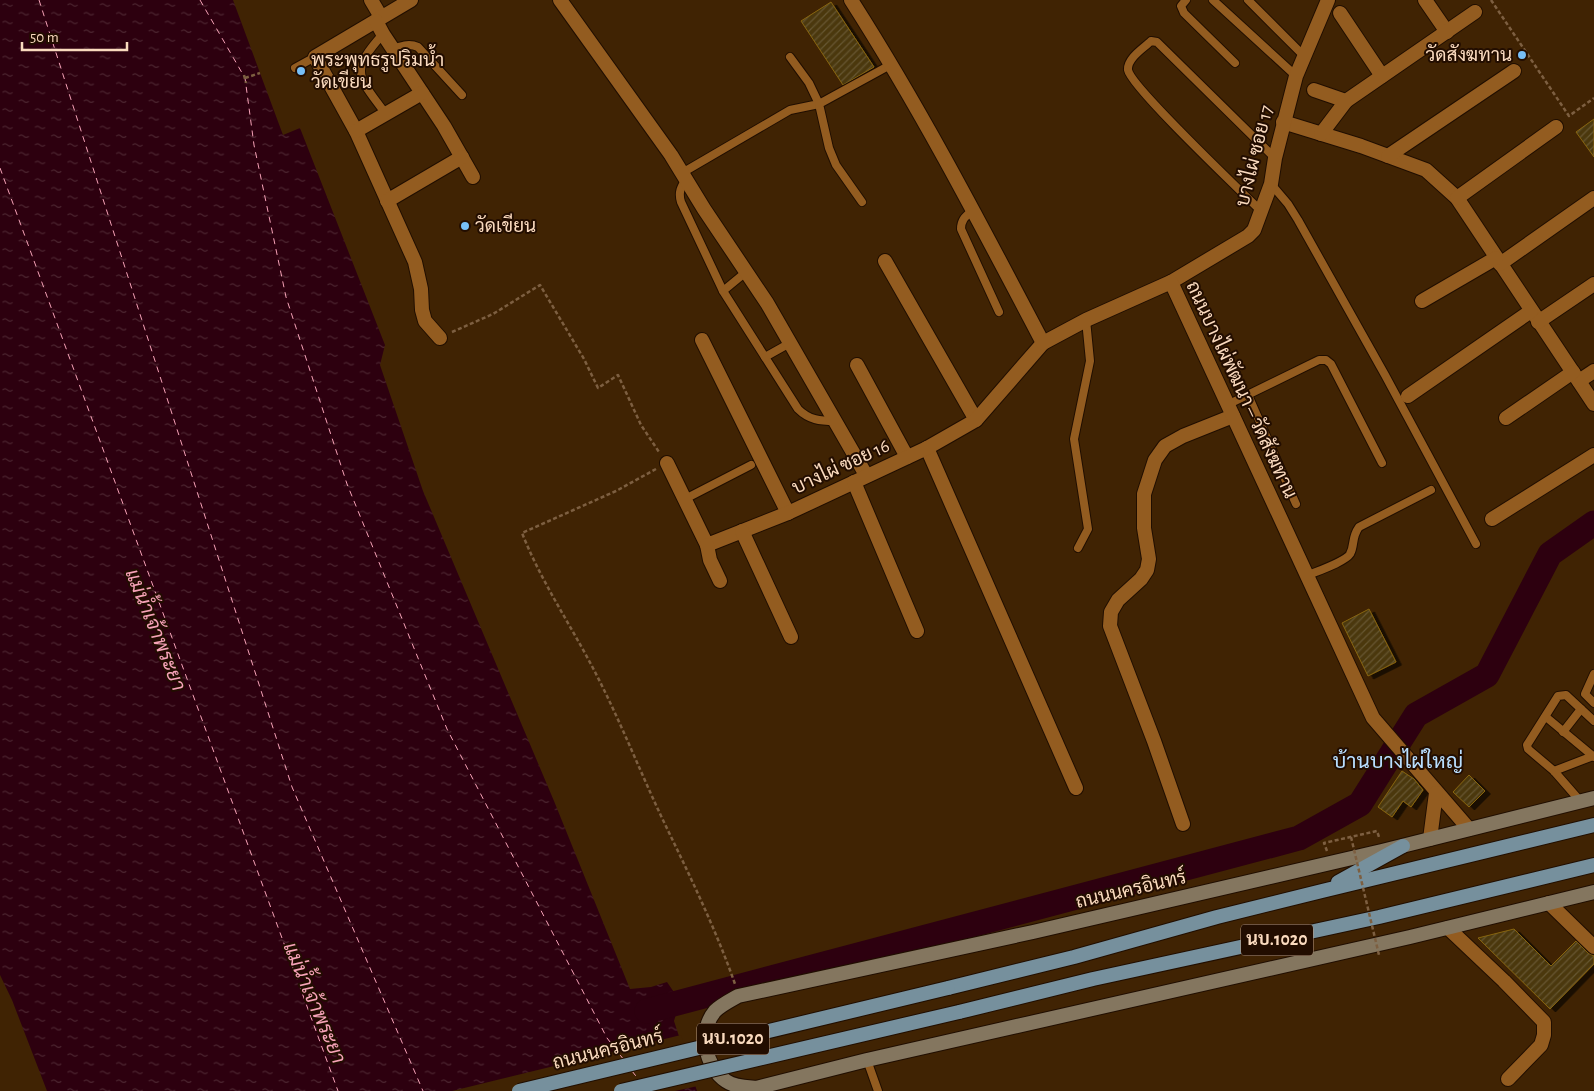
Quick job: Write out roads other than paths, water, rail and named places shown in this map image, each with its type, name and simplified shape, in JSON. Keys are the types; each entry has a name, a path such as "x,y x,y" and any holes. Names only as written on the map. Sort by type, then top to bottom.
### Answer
{"main road":[{"name":"ถนนนครอินทร์","path":"1587,800 1403,846 1033,932 738,996 716,1011 709,1022 705,1042 708,1059 718,1074 727,1082 757,1090 782,1087 867,1060 1448,928 1594,892"},
{"name":"ถนนนครอินทร์","path":"519,1091 948,988 1322,891 1594,825"},
{"path":"1322,891 1403,846"},
{"name":"นบ.1020","path":"621,1091 1093,980 1379,917 1594,865"}],"street":[{"path":"371,0 383,34 444,126 473,177"},
{"path":"411,0 315,57 356,132 417,270 422,289 422,310 425,321 444,335"},
{"path":"560,0 684,176 790,343 835,421 860,478 917,631"},
{"path":"851,0 892,64 1044,343"},
{"name":"บางไผ่ ซอย 17","path":"1171,282 1248,236 1254,230 1271,184 1275,158 1296,76 1328,0"},
{"path":"1425,0 1447,32"},
{"path":"1321,134 1346,101 1475,12"},
{"path":"1340,13 1382,76"},
{"path":"1388,156 1514,71"},
{"path":"1314,90 1346,101"},
{"path":"356,132 422,92"},
{"path":"1284,122 1426,170 1457,198 1594,404"},
{"path":"1457,198 1556,128"},
{"path":"387,201 462,157"},
{"path":"1422,301 1498,261 1594,198"},
{"path":"885,261 976,420"},
{"name":"ถนนบางไผ่พัฒนา – วัดสังฆทาน","path":"1044,343 1086,320 1171,282 1372,718 1469,829"},
{"path":"1408,396 1535,316 1594,284"},
{"path":"702,340 788,513"},
{"name":"บางไผ่ ซอย 16","path":"707,545 788,513 860,478 907,458 976,420 1044,343"},
{"path":"857,365 907,458"},
{"path":"1506,418 1576,377 1594,371"},
{"path":"1183,824 1154,741 1110,626 1111,612 1118,600 1141,580 1147,570 1149,560 1144,528 1144,494 1155,460 1165,446 1230,410"},
{"path":"927,448 1076,788"},
{"path":"1492,519 1594,455"},
{"path":"666,463 707,545 710,560 720,581"},
{"path":"742,531 791,637"},
{"path":"1430,839 1436,793"},
{"path":"1549,903 1594,947"},
{"path":"1448,928 1544,1022 1544,1035 1541,1045 1508,1079"}],"lane":[{"path":"1186,0 1181,6 1184,13 1235,64"},
{"path":"1213,0 1296,76"},
{"path":"1248,0 1304,56"},
{"path":"383,34 366,53 360,75 385,113"},
{"path":"1262,212 1159,110 1132,80 1128,69 1130,61 1151,41 1157,42 1275,158"},
{"path":"392,49 413,44 418,47 462,94"},
{"path":"295,68 315,57"},
{"path":"790,57 809,84 819,104 828,148 836,165 862,202"},
{"path":"835,421 818,421 805,417 798,409 723,291 679,195 680,188 684,176 790,110 819,104 892,64"},
{"path":"1271,184 1288,204 1298,220 1385,375 1476,544"},
{"path":"690,221 704,209"},
{"path":"973,210 963,218 961,229 998,312"},
{"path":"723,291 746,272"},
{"path":"1078,548 1088,529 1074,439 1090,361 1086,320"},
{"path":"765,357 790,343"},
{"path":"1230,410 1248,395 1319,360 1326,360 1331,364 1382,463"},
{"path":"1248,395 1296,504"},
{"path":"685,499 751,465"},
{"path":"1306,576 1347,558 1352,548 1353,535 1359,527 1431,490"},
{"path":"1594,674 1585,694 1594,703"},
{"path":"1587,800 1528,749 1527,745 1558,696 1566,696 1594,721"},
{"path":"1563,732 1581,709"},
{"path":"1546,716 1593,757"},
{"path":"1554,770 1593,757"},
{"path":"867,1060 878,1091"}],"water":[{"name":"แม่น้ำเจ้าพระยา","path":"0,0 233,0 283,135 300,128 385,345 380,365 423,491 554,801 630,989 651,987 667,982 680,1001 674,1021 697,1091 47,1091 12,1000 0,975"}],"waterway":[{"path":"647,1011 1299,838 1360,804 1416,715 1487,675 1550,554 1594,523"}],"place":[{"name":"วัดสังฆทาน","path":"1522,55"},
{"name":"พระพุทธรูปริมน้ำ วัดเขียน","path":"301,71"},
{"name":"วัดเขียน","path":"465,226"}],"district":[{"name":"บ้านบางไผ่ใหญ่","path":"1398,761"}]}
